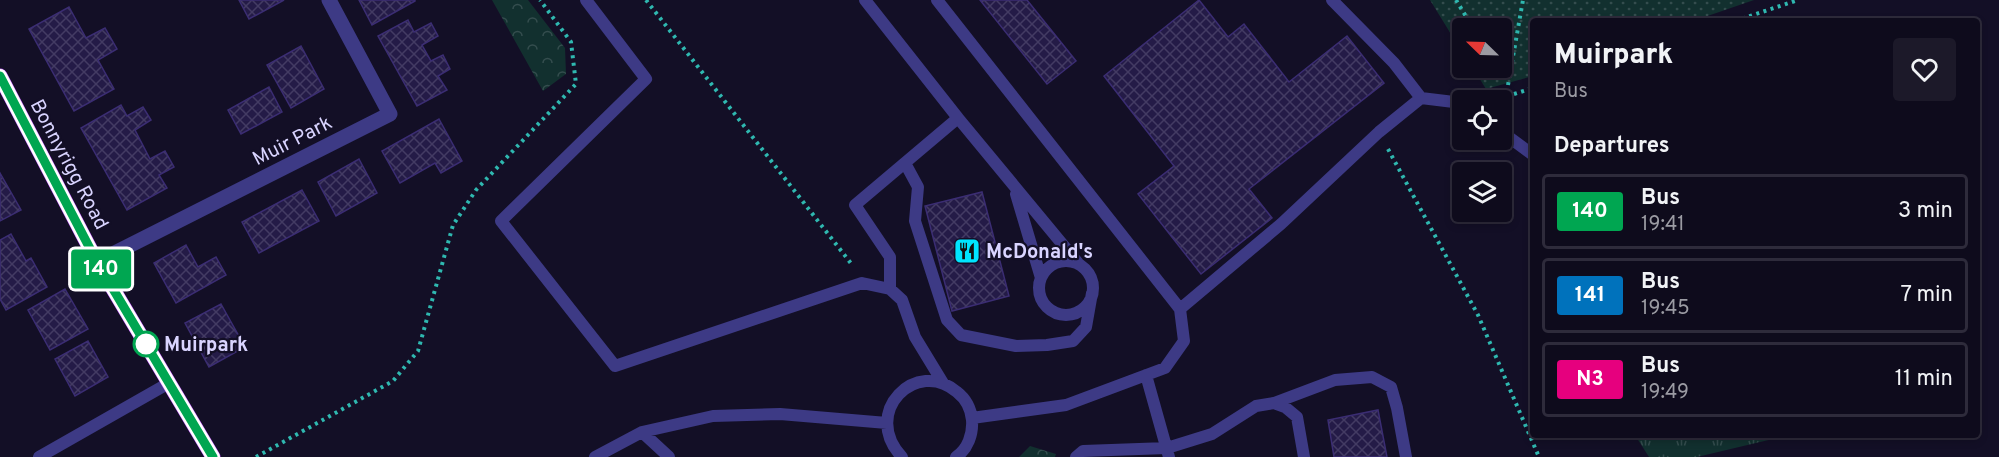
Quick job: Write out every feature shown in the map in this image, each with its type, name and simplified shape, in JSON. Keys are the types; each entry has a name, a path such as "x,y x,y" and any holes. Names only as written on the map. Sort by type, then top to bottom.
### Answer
{"main road":[{"name":"Bonnyrigg Road","path":"0,76 97,262 213,457"}],"street":[{"name":"Muir Park","path":"97,262 390,114 329,0"}],"lane":[{"path":"586,0 646,79 501,221 615,366 862,283 890,289 902,300 915,337 943,383 962,396 969,406 972,431 968,444 956,457"},
{"path":"865,0 1014,187 1090,275 1092,293 1086,327 1073,341 1016,346 961,335 947,320 943,310 915,221 918,187 905,163"},
{"path":"937,0 1180,309 1184,342 1165,368 1066,405 972,418"},
{"path":"1332,0 1394,63 1421,98 1452,103"},
{"path":"1180,309 1281,224 1379,132 1421,98"},
{"path":"890,289 890,257 855,205 958,118"},
{"path":"1512,139 1530,153"},
{"path":"1014,187 1041,278"},
{"path":"1078,263 1060,261 1045,271 1039,287 1040,296 1051,310 1068,315 1084,308 1092,293"},
{"path":"1146,375 1168,453"},
{"path":"1076,457 1083,451 1168,453 1212,434 1256,406 1274,403 1335,380 1372,377 1391,387 1406,457"},
{"path":"902,457 893,447 888,436 889,410 895,398 904,389 916,383 929,381 943,383"},
{"path":"39,457 169,383"},
{"path":"1274,403 1285,407 1297,417 1304,457"},
{"path":"595,457 642,432 713,416 780,414 887,423"},
{"path":"642,432 669,457"}],"path":[{"path":"256,457 393,381 418,351 453,225 476,189 576,84 571,42 540,0"},
{"path":"646,0 849,259 862,283"},
{"path":"1456,0 1467,18"},
{"path":"1508,87 1523,0"},
{"path":"1744,18 1798,0"},
{"path":"1379,132 1478,315 1530,436"},
{"path":"1531,438 1539,457"}],"green space":[{"path":"492,0 528,0 565,48 566,74 543,91"},
{"path":"1430,0 1754,0 1702,18 1530,18 1530,77 1486,89 1479,78 1512,78 1512,18 1452,18 1452,36"},
{"path":"1637,438 1777,438 1697,457 1649,457"},
{"path":"1030,446 1056,454 1055,457 1019,457"}],"building":[{"path":"239,0 284,0 249,19"},
{"path":"359,0 415,0 415,1 372,25"},
{"path":"980,0 1027,0 1076,61 1047,84"},
{"path":"1199,0 1228,37 1244,24 1289,82 1347,36 1384,83 1249,189 1272,218 1201,274 1138,194 1174,166 1104,76"},
{"path":"69,7 86,38 105,28 117,49 98,60 114,89 74,111 29,29"},
{"path":"408,20 414,32 431,23 438,36 422,45 431,61 443,55 450,69 438,76 447,90 417,106 378,36"},
{"path":"301,46 324,89 291,108 267,65"},
{"path":"269,87 282,112 241,134 228,110"},
{"path":"121,105 127,116 143,107 151,120 135,130 150,159 165,151 174,167 159,175 167,188 127,210 81,128"},
{"path":"439,119 462,161 441,173 435,163 400,183 382,151"},
{"path":"359,159 377,193 336,216 318,182"},
{"path":"0,173 21,210 0,221"},
{"path":"302,190 319,221 259,253 242,222"},
{"name":"McDonald's","path":"982,192 1009,296 952,311 925,206"},
{"path":"11,234 26,261 31,258 47,287 6,310 0,299 0,240"},
{"path":"186,245 198,267 216,257 226,275 176,303 154,263"},
{"path":"65,289 88,329 50,350 28,310"},
{"path":"221,304 245,347 209,367 185,323"},
{"path":"88,341 108,377 75,396 55,359"},
{"path":"1378,410 1387,457 1334,457 1328,420"}],"bus line":[{"name":"140","path":"0,76 97,262 213,457"}],"place":[{"name":"McDonald's","path":"967,251"},
{"name":"Muirpark","path":"146,344"}]}
